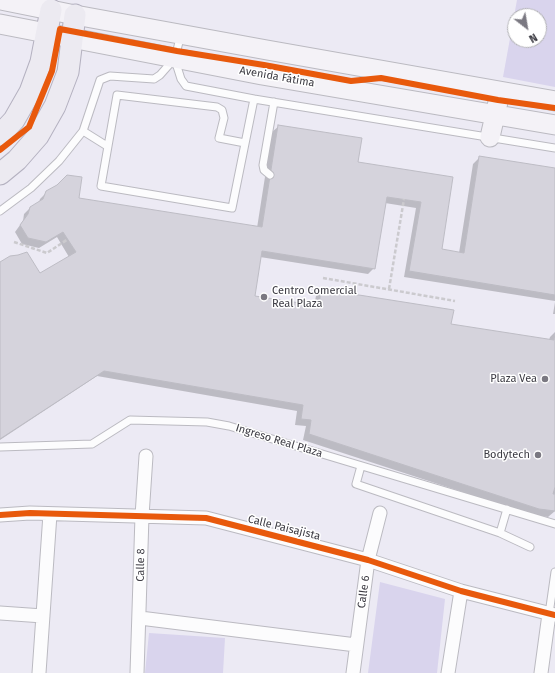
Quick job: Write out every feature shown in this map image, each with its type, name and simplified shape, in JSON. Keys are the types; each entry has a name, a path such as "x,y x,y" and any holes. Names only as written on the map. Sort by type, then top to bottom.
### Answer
{"main road":[{"path":"1,0 75,15 555,101"},
{"path":"0,135 14,120 30,92 41,62 51,10"},
{"path":"0,174 17,160 38,136 55,106 68,72 75,15"},
{"name":"Avenida Fátima","path":"0,24 262,75 555,125"},
{"path":"262,75 267,50"},
{"path":"490,137 500,91"}],"street":[{"name":"Calle 8","path":"137,673 140,618 142,516 146,456"},
{"name":"Calle 6","path":"353,673 368,560 380,513"},
{"name":"Calle Paisajista","path":"0,515 50,514 206,518 368,560 461,591 552,614"},
{"path":"39,673 50,514"},
{"path":"448,673 461,591"},
{"path":"0,613 43,616"},
{"path":"541,673 552,614"},
{"path":"140,618 356,645"}],"lane":[{"path":"0,211 31,188 48,172 59,161 83,131 100,80 110,76 154,79 160,75 175,58 181,34"},
{"path":"175,58 181,79 186,86 254,99 555,148"},
{"path":"245,144 219,138 224,118 222,110 217,107 117,94 100,186 232,208 245,144 254,99"},
{"path":"270,175 264,170 262,165 274,102"},
{"path":"83,131 107,146"},
{"name":"Ingreso Real Plaza","path":"0,447 92,444 130,420 207,422 228,426 555,524"},
{"path":"361,466 356,484 500,533 530,547"},
{"path":"500,533 507,509"},
{"path":"552,614 555,572"}],"path":[{"path":"389,289 404,199"},
{"path":"14,242 46,253 68,239"},
{"path":"323,278 455,300"}],"shaded area":[{"path":"517,0 555,0 555,87 503,77 508,48 547,48 547,8 516,8"},
{"path":"380,582 445,599 437,673 368,673"},
{"path":"149,633 225,638 223,673 145,673"}],"building":[{"path":"278,125 362,138 358,162 453,177 442,249 464,253 479,156 555,168 555,295 409,271 421,202 387,197 375,269 262,251 255,296 319,306 321,289 454,310 451,324 554,340 555,333 555,487 553,494 555,494 555,511 539,509 309,434 311,420 301,419 303,405 104,371 0,439 0,262 10,256 27,252 40,273 76,252 63,232 46,242 28,238 20,225 28,214 30,207 43,199 46,191 57,185 67,175 82,177 79,198 262,227"}],"cycle path":[{"path":"0,150 29,127 52,71 60,29 351,81 381,78 498,100 555,108"},
{"path":"0,515 30,513 206,518 368,560 461,591 555,615"}],"place":[{"name":"Centro Comercial Real Plaza","path":"264,297"},
{"name":"Plaza Vea","path":"545,379"},
{"name":"Bodytech","path":"538,455"}]}
